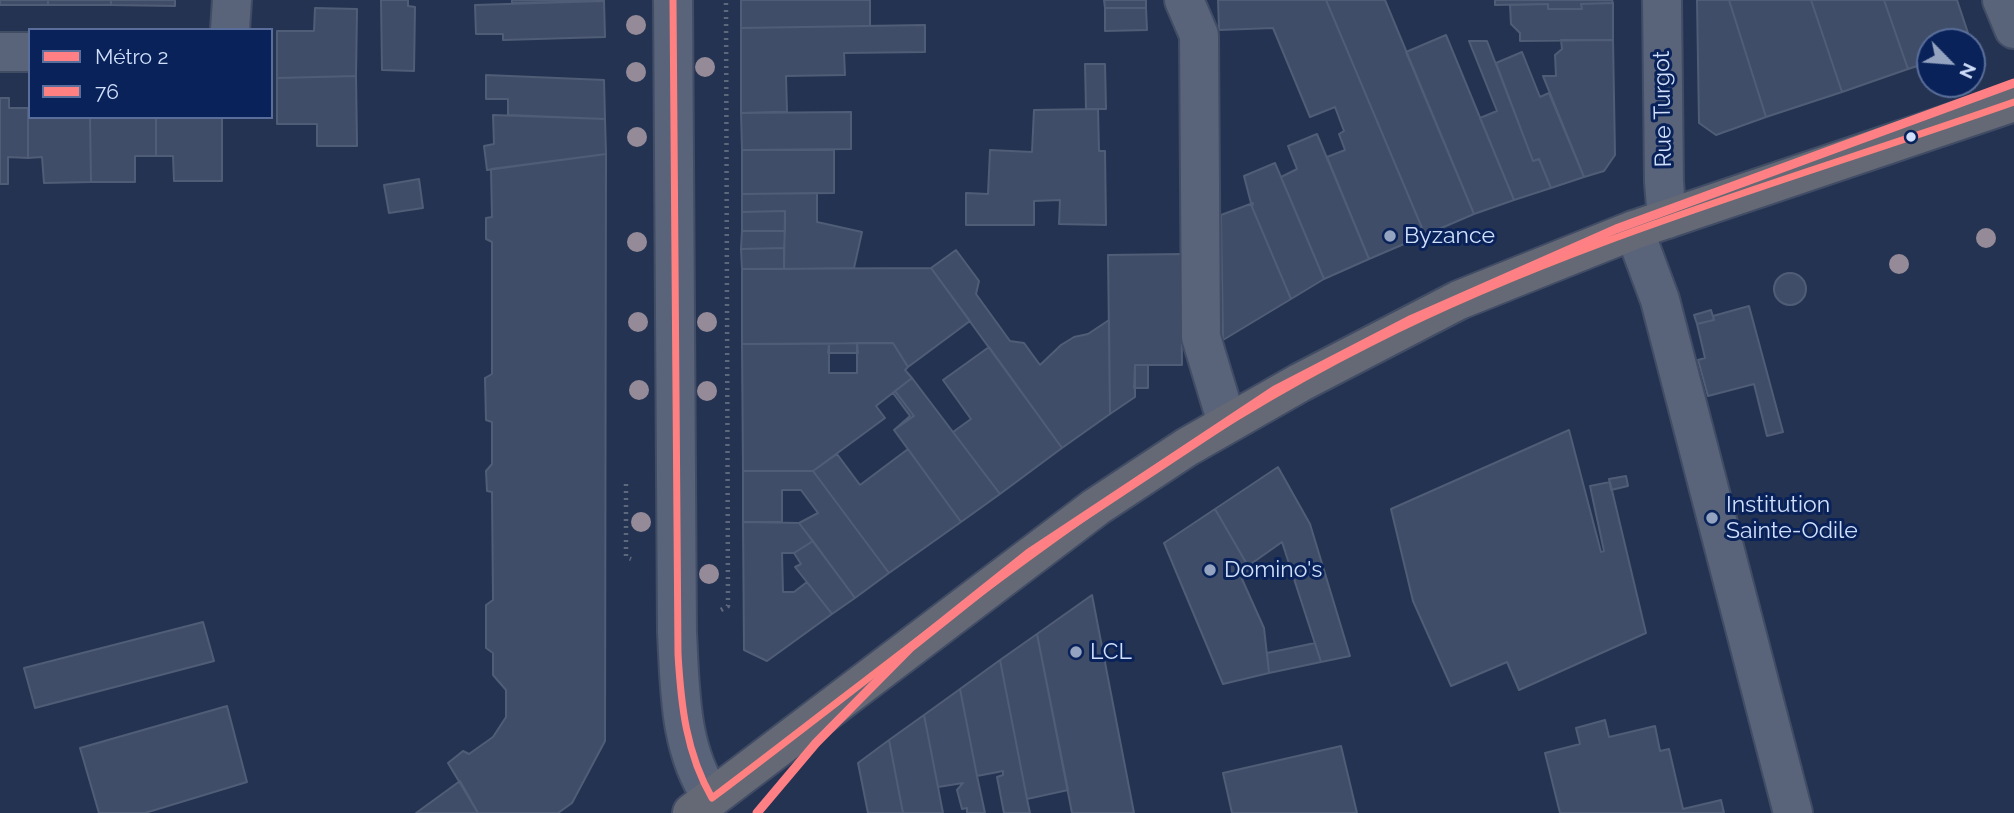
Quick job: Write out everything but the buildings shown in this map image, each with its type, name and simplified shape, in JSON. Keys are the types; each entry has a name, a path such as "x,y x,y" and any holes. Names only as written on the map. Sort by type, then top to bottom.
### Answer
{"main road":[{"path":"702,806 1096,507 1227,423 1459,300 1651,224 2014,102"}],"street":[{"path":"230,28 232,0"},
{"path":"673,0 677,643 684,727 702,806"},
{"path":"1184,0 1199,35 1201,337 1227,423"},
{"name":"Rue Turgot","path":"1662,0 1651,224 1660,300 1793,813"},
{"path":"2002,0 2014,29"},
{"path":"0,52 28,52"}],"metro line":[{"name":"2","path":"757,813 816,743 910,648 1029,553 1275,390 1412,319 1616,229 2014,83"}],"transit line":[{"name":"76","path":"673,0 678,654 686,728 696,764 712,798"},
{"name":"76","path":"712,798 951,615 1112,498 1196,442 1281,391 1370,343 1448,306 1607,241 2014,102"}],"place":[{"name":"Byzance","path":"1390,236"},
{"name":"Institution Sainte-Odile","path":"1712,518"},
{"name":"Domino's","path":"1210,570"},
{"name":"LCL","path":"1076,652"}]}
